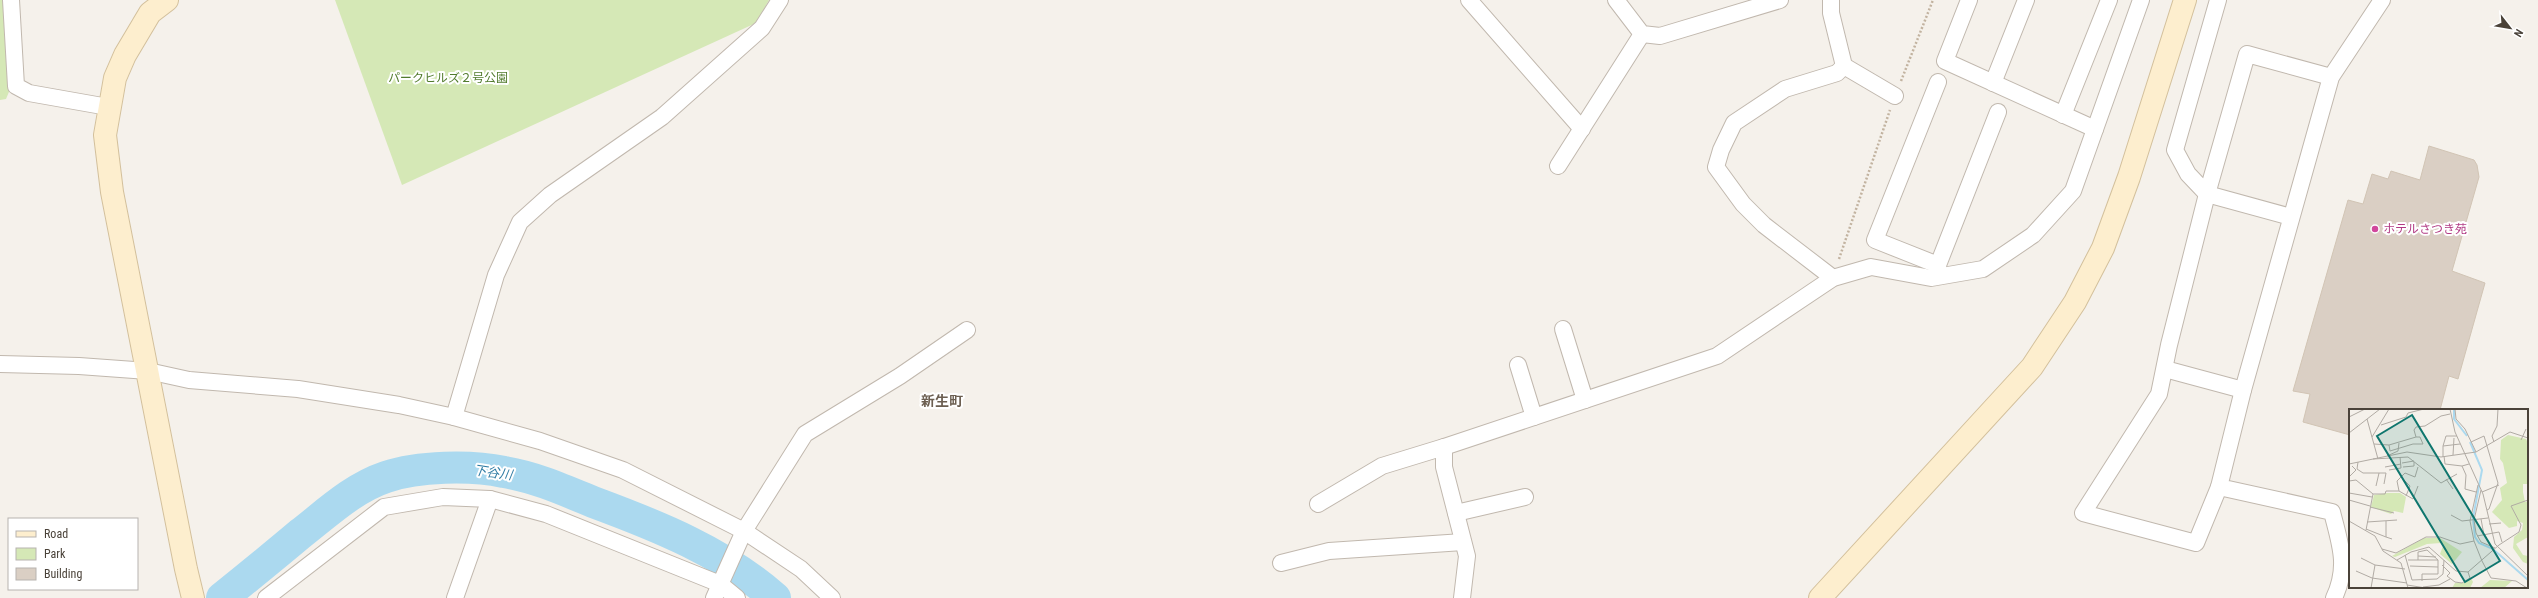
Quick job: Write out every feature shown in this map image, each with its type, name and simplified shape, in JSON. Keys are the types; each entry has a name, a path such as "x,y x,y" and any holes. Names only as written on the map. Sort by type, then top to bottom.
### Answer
{"street":[{"path":"11,0 16,86 29,93 108,107"},
{"path":"166,0 150,13 125,55 115,78 108,107 105,135 112,192 193,598"},
{"path":"454,417 496,275 520,222 550,195 604,160 668,112 762,28 780,0"},
{"path":"1469,0 1582,129"},
{"path":"1616,0 1642,34 1660,36 1780,0"},
{"path":"1831,0 1831,13 1844,66 1895,96"},
{"path":"1969,0 1945,61 2095,129"},
{"path":"1993,83 2026,0"},
{"path":"2063,115 2109,0"},
{"path":"1938,82 1875,240 1938,271 1983,269 2033,235 2073,191 2141,0"},
{"path":"1820,598 2032,367 2075,302 2102,248 2129,177 2185,0"},
{"path":"2218,0 2175,150 2188,174 2207,194 2290,217"},
{"path":"2330,77 2247,54 2207,194 2168,345 2165,369 2159,394 2082,513 2196,543 2219,487 2243,390 2330,77 2382,0"},
{"path":"1558,166 1642,34"},
{"path":"1833,278 1764,225 1743,204 1716,167 1721,150 1734,123 1785,89 1837,72 1844,66"},
{"path":"1318,504 1382,466 1444,447 1717,356 1833,278 1871,267 1931,278 1938,271 1998,112"},
{"path":"1563,329 1585,400"},
{"path":"717,591 744,531 805,434 900,376 967,330"},
{"path":"0,364 79,366 148,371 189,380 298,389 399,405 454,417 540,441 623,470 744,531 801,569 832,598"},
{"path":"1518,365 1534,417"},
{"path":"2165,369 2243,390"},
{"path":"1444,447 1444,467 1467,556 1462,598"},
{"path":"2219,487 2332,512 2344,560 2338,589 2334,598"},
{"path":"266,598 384,507 443,497 490,499 546,514 717,591 737,598"},
{"path":"1456,513 1525,497"},
{"path":"455,598 490,499"},
{"path":"1281,563 1329,551 1464,542"}],"path":[{"path":"1833,278 1895,96 1933,0"}],"green space":[{"path":"0,0 4,0 11,87 6,99 0,100"},
{"name":"パークヒルズ２号公園","path":"335,0 769,0 756,23 402,185"}],"building":[{"path":"2429,146 2474,160 2477,165 2479,177 2452,271 2485,283 2458,379 2449,376 2440,409 2349,409 2349,435 2303,422 2310,394 2293,391 2348,200 2363,204 2372,174 2388,179 2391,171 2420,180"}],"waterway":[{"name":"下谷川","path":"222,598 351,494 374,482 399,473 445,468 476,468 516,474 560,489 642,521 712,554 734,567 775,598"}],"place":[{"name":"ホテルさつき苑","path":"2375,229"}],"district":[{"name":"新生町","path":"942,401"}]}
